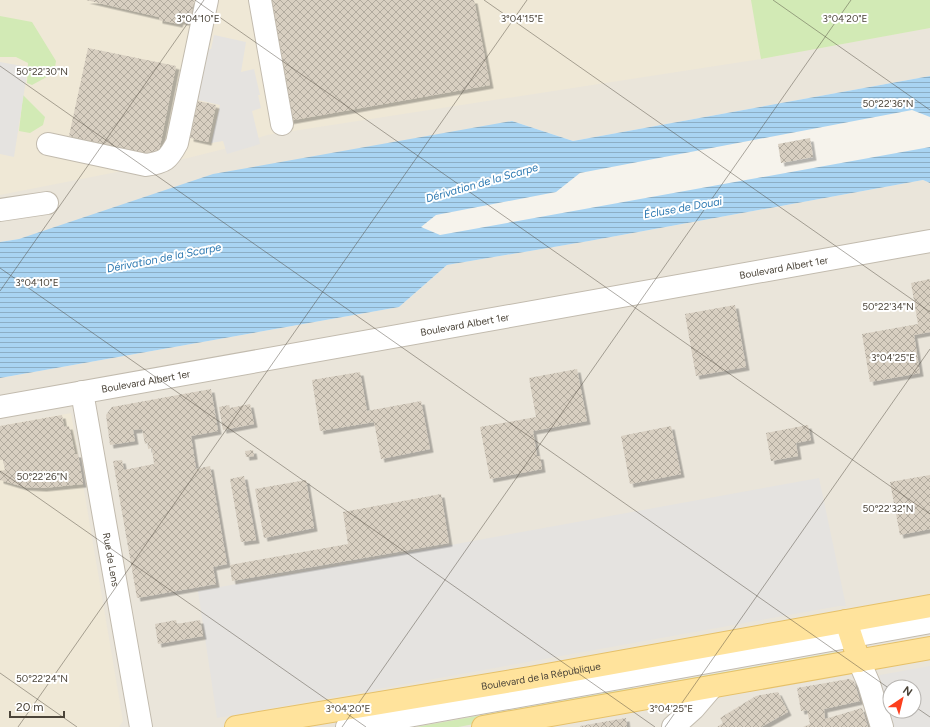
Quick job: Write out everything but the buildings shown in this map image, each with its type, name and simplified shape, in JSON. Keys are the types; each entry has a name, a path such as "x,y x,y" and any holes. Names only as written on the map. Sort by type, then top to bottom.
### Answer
{"main road":[{"name":"Boulevard de la République","path":"484,727 712,687 853,640 930,606"},
{"name":"Boulevard de la République","path":"236,727 530,678 853,640 930,648"}],"street":[{"path":"48,144 146,165 158,163 170,156 177,143 207,0"},
{"path":"260,0 282,124"},
{"path":"0,210 47,203"},
{"name":"Boulevard Albert 1er","path":"0,407 930,240"},
{"name":"Rue de Lens","path":"82,392 141,727"},
{"path":"395,727 853,640 930,622"},
{"path":"347,727 853,640 930,631"},
{"path":"853,640 873,696 882,727"},
{"path":"673,727 694,708 712,687"}],"shaded area":[{"path":"0,0 930,0 930,76 573,141 512,121 19,239 0,242"},
{"path":"0,0 930,0 930,28 761,59 267,135 228,148 188,158 0,195"},
{"path":"214,35 246,42 241,72 254,69 260,95 258,95 261,108 252,111 260,144 227,154 223,141 211,143 220,105 194,99 206,48 211,49"},
{"path":"0,62 28,67 14,157 0,154"},
{"path":"923,180 930,183 930,727 0,727 0,378 399,307 447,265 589,241"},
{"path":"71,413 123,721 119,727 0,727 0,426"},
{"path":"819,478 846,606 839,606 217,718 198,591"},
{"path":"930,666 930,727 885,727 883,719 922,719 922,679 882,679 882,714 875,683 880,675"}],"green space":[{"path":"751,0 930,0 930,28 761,59"},
{"path":"0,16 32,22 56,61 54,73 32,85 27,83 28,63 16,57 0,57"},
{"path":"23,95 45,117 43,125 30,133 19,131"},
{"path":"837,652 835,657 642,694 641,687"},
{"path":"633,688 634,695 458,727 416,727"}],"water":[{"path":"930,76 930,117 912,110 580,173 556,192 436,215 421,227 440,235 930,147 930,183 923,180 589,241 447,265 399,307 0,378 0,242 19,239 213,174 512,121 573,141"}],"water label":[{"name":"Dérivation de la Scarpe","path":"482,183"},
{"name":"Écluse de Douai","path":"683,208"},
{"name":"Dérivation de la Scarpe","path":"164,258"}]}
